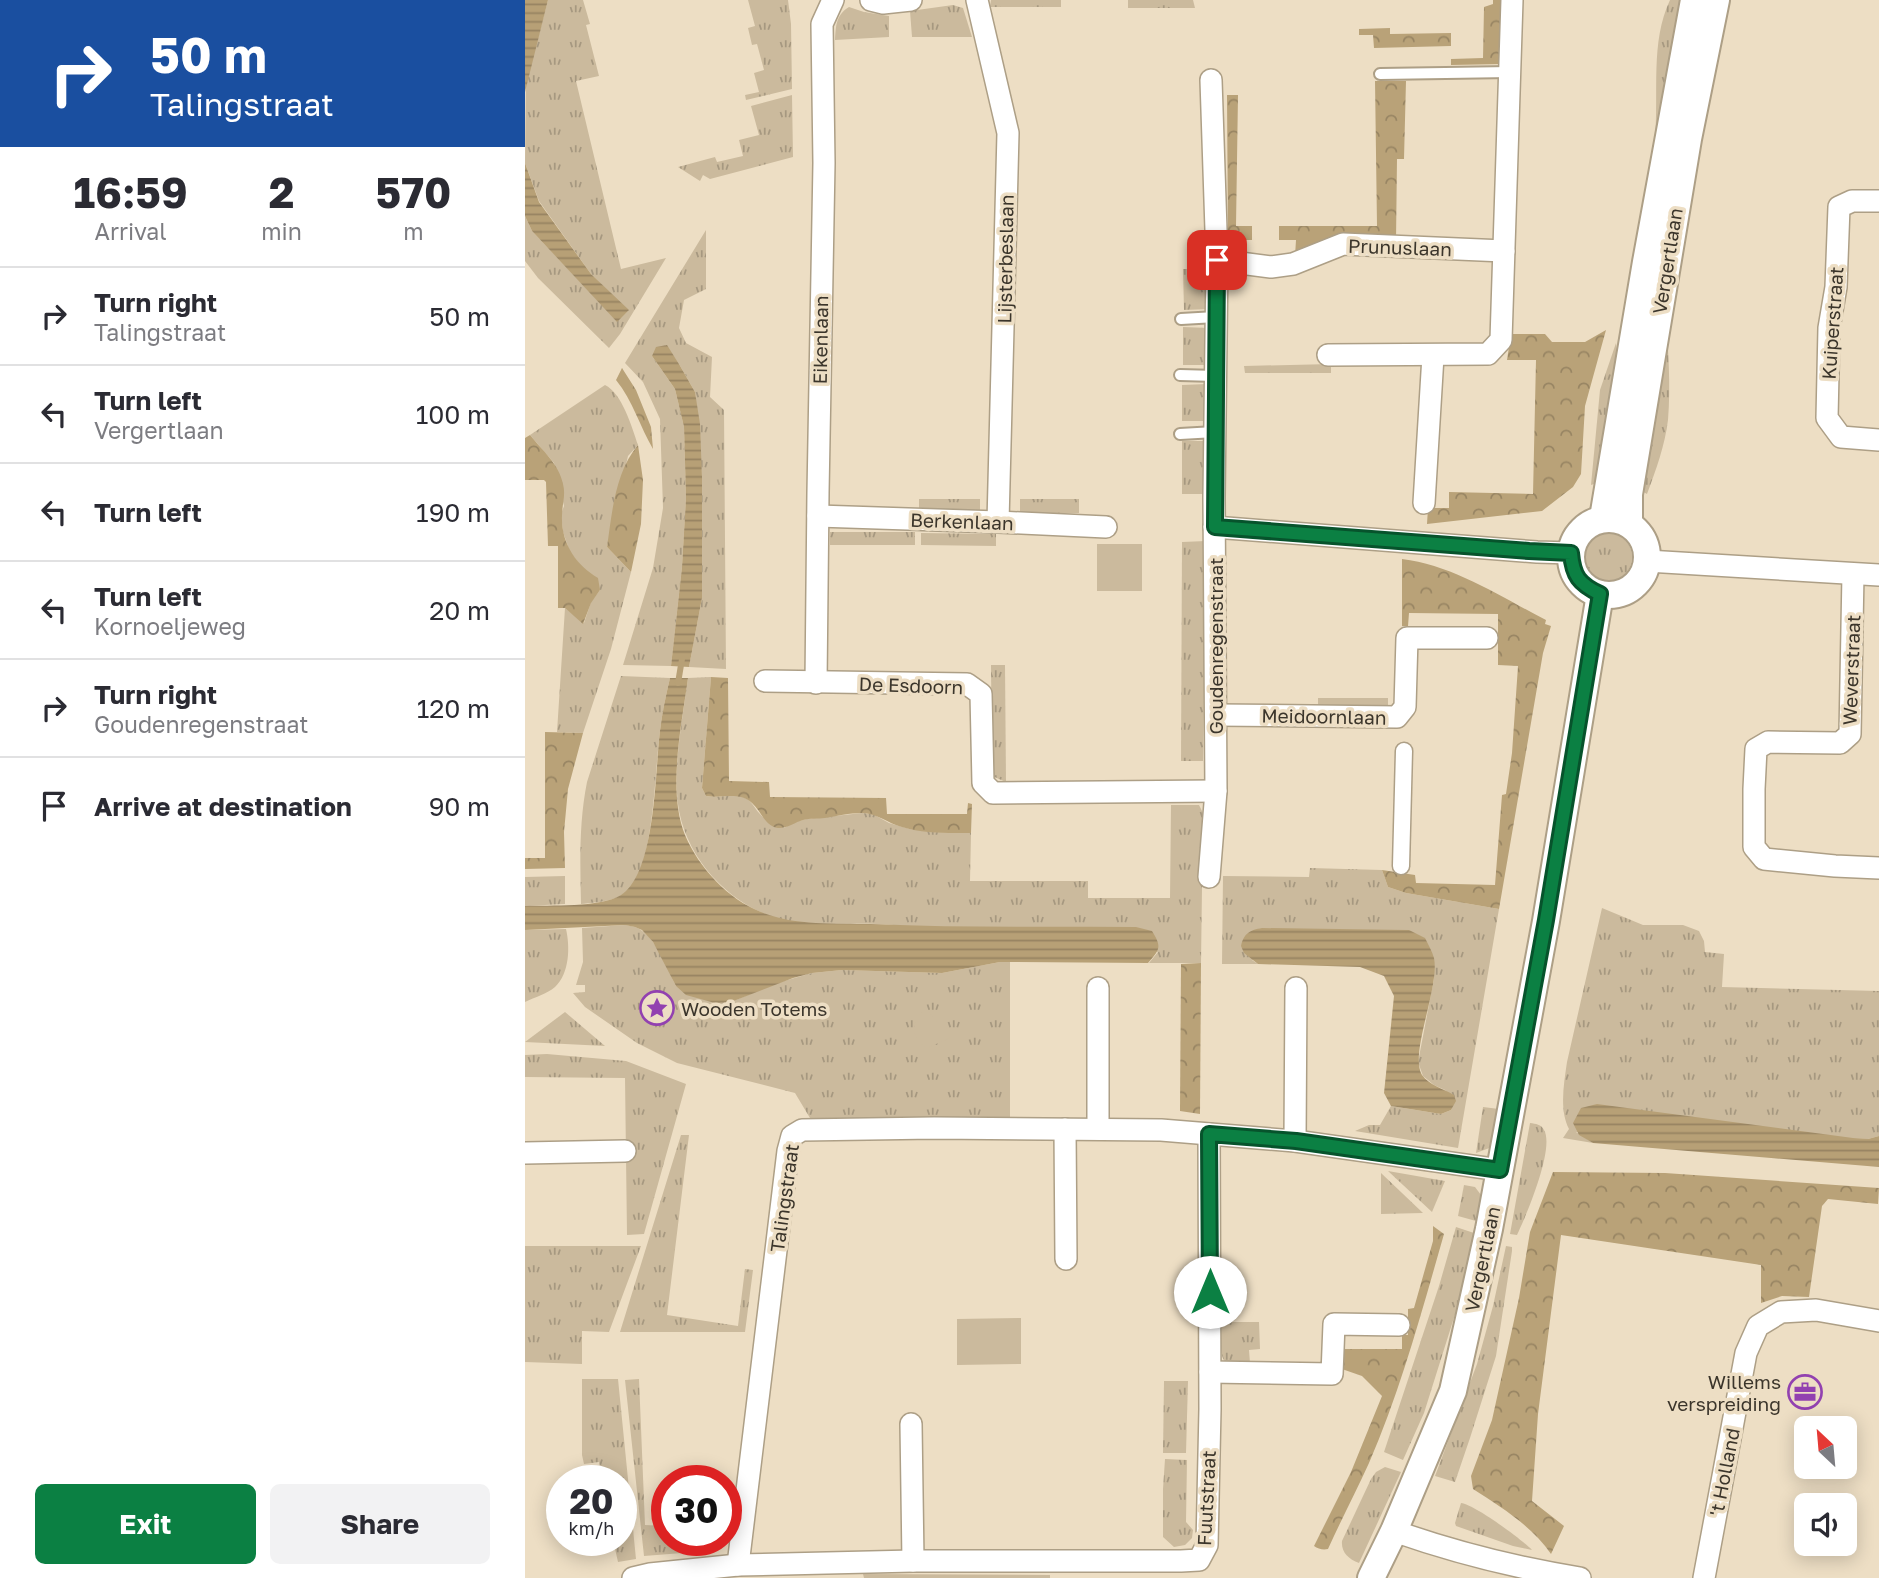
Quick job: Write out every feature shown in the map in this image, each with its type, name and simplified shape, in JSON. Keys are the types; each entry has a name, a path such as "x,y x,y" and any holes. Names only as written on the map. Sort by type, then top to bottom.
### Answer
{"street":[{"name":"Eikenlaan","path":"817,683 824,163 822,24 833,0"},
{"path":"871,0 883,3 911,0"},
{"name":"Lijsterbeslaan","path":"977,0 1008,133 998,522"},
{"path":"1328,355 1488,354 1501,340 1512,0"},
{"name":"Vergertlaan","path":"1616,521 1646,262 1694,0"},
{"name":"Vergertlaan","path":"1616,521 1629,494 1688,139 1716,0"},
{"name":"Goudenregenstraat","path":"1209,877 1216,791 1217,260 1211,80"},
{"name":"Kuiperstraat","path":"1879,201 1852,201 1839,207 1836,287 1829,328 1827,418 1841,438 1879,440"},
{"name":"Prunuslaan","path":"1217,260 1282,266 1343,244 1504,251"},
{"path":"1424,503 1433,356"},
{"name":"Berkenlaan","path":"818,516 1106,527"},
{"path":"1616,521 1639,533 1646,545 1647,561 1636,584 1622,592 1600,594 1579,581 1572,567 1571,553 1575,539 1590,523 1616,521"},
{"path":"1215,527 1571,553"},
{"path":"1647,561 1879,575"},
{"name":"Weverstraat","path":"1853,574 1850,734 1840,743 1768,743 1756,749 1754,847 1764,859 1879,868"},
{"name":"Vergertlaan","path":"1371,1578 1394,1531 1453,1391 1500,1170 1546,920 1600,594"},
{"name":"Meidoornlaan","path":"1216,715 1397,717 1405,707 1407,638 1487,638"},
{"name":"De Esdoorn","path":"765,681 967,684 981,694 983,783 993,793 1216,791"},
{"path":"1401,866 1404,751"},
{"path":"1098,988 1098,1129"},
{"path":"1296,988 1296,1141"},
{"path":"1065,1129 1066,1259"},
{"name":"Talingstraat","path":"738,1565 788,1151 792,1136 802,1130 1161,1130 1296,1141 1500,1170"},
{"name":"Fuutstraat","path":"644,1577 738,1565 913,1561 1089,1570 1199,1560 1207,1545 1209,1134"},
{"path":"525,1153 625,1152"},
{"name":"'t Holland","path":"1704,1578 1746,1353 1758,1326 1781,1312 1816,1310 1879,1321"},
{"path":"1209,1372 1332,1374 1334,1324 1399,1325"},
{"path":"911,1424 913,1561"},
{"path":"1394,1531 1433,1545 1580,1578"}],"lane":[{"path":"1380,74 1511,72"},
{"path":"1181,319 1216,317"},
{"path":"1180,375 1216,376"},
{"path":"1180,434 1215,432"}],"green space":[{"path":"548,0 583,0 590,24 586,25 599,76 576,81 621,269 666,258 609,348 538,278 525,261 525,216 532,231 617,321 628,311 591,274 539,201 525,163 526,83"},
{"path":"748,0 788,0 792,89 746,100 745,95 759,92 754,73 764,70 757,44 752,45 748,28 755,26"},
{"path":"991,0 1061,0 1061,7 990,7"},
{"path":"1128,0 1193,0 1195,8 1128,8"},
{"path":"1493,0 1501,0 1502,64 1451,65 1451,59 1483,58 1484,7 1493,4"},
{"path":"1670,0 1687,0 1655,139 1658,50 1664,16"},
{"path":"953,5 963,8 972,37 912,37 910,11"},
{"path":"849,7 889,16 889,37 835,40 839,17"},
{"path":"1390,28 1390,34 1451,33 1451,46 1374,48 1373,35 1359,35 1359,29"},
{"path":"1375,81 1406,81 1404,159 1397,159 1396,241 1295,256 1296,240 1279,240 1279,226 1377,226"},
{"path":"792,95 793,157 710,179 703,175 700,181 678,167 715,157 717,162 743,156 739,140 759,135 751,106"},
{"path":"1227,95 1238,95 1236,226 1252,226 1252,240 1228,240"},
{"path":"706,230 706,289 684,300 679,328 686,343 712,357 710,397 724,410 726,669 689,667 702,598 702,477 695,392 666,345 652,356 675,389 684,427 686,498 682,567 671,666 623,665 653,568 663,508 660,419 643,382 625,363"},
{"path":"1183,269 1210,269 1210,309 1184,310"},
{"path":"1666,315 1668,420 1657,467 1647,494 1636,488"},
{"path":"1183,327 1209,328 1208,365 1183,365"},
{"path":"1606,330 1585,406 1581,474 1573,487 1542,511 1427,524 1428,508 1449,508 1449,492 1533,494 1536,360 1507,360 1511,334 1545,334 1552,342 1585,342"},
{"path":"1616,343 1619,370 1597,483 1591,485 1600,390"},
{"path":"1331,364 1331,373 1245,373 1244,366"},
{"path":"622,368 636,390 651,427 653,449 616,380"},
{"path":"1207,384 1207,421 1182,421 1182,385"},
{"path":"605,385 621,403 638,445 628,456 607,547 631,572 611,649 583,733 557,732 565,608 584,623 591,602 600,590 570,552 563,532 561,514 564,506 554,463 530,435"},
{"path":"530,435 561,477 564,492 562,526 567,544 583,567 598,578 600,590 591,603 583,624 565,608 558,608 558,546 548,546 546,482 525,480 525,438"},
{"path":"1182,441 1207,441 1206,494 1182,494"},
{"path":"638,445 643,480 641,524 631,572 607,547 619,480"},
{"path":"919,499 980,499 980,513 919,513"},
{"path":"1020,499 1079,499 1079,513 1020,514"},
{"path":"830,532 915,532 915,545 830,545"},
{"path":"921,533 996,534 996,546 921,545"},
{"path":"1608,533 1625,540 1632,557 1625,574 1608,581 1591,574 1584,557 1591,540"},
{"path":"1206,541 1203,761 1181,761 1182,542"},
{"path":"1097,544 1142,544 1142,591 1097,591"},
{"path":"1402,559 1421,562 1458,575 1546,620 1545,624 1551,626 1543,653 1499,909 1406,893 1388,887 1382,870 1415,875 1416,883 1495,885 1502,795 1506,794 1512,753 1518,666 1498,665 1498,614 1409,613 1408,626 1402,626"},
{"path":"991,665 1005,665 1006,782 992,776"},
{"path":"621,676 670,678 661,724 649,836 639,874 626,892 601,902 581,904 580,857 584,797"},
{"path":"711,677 702,788 706,796 745,798 762,816 784,828 807,819 862,813 873,814 889,823 910,829 971,833 970,881 1088,881 1088,898 1170,898 1171,805 1199,805 1203,813 1201,963 1149,963 1158,952 960,931 881,924 793,922 752,908 733,896 702,864 683,825 678,804 678,757 688,678"},
{"path":"711,677 728,678 729,781 769,782 770,797 886,798 887,814 967,814 968,803 972,804 971,833 919,831 862,813 806,819 778,828 763,818 747,799 736,796 706,796 702,788"},
{"path":"1318,698 1388,698 1388,708 1318,708"},
{"path":"545,732 583,733 568,789 564,832 565,868 525,869 525,858 545,858"},
{"path":"1310,868 1382,870 1388,887 1406,893 1499,909 1458,1148 1355,1131 1369,1125 1380,1125 1391,1106 1441,1114 1451,1110 1455,1101 1445,1090 1423,1076 1418,1062 1434,979 1434,959 1252,960 1258,964 1222,964 1223,876 1309,877"},
{"path":"565,876 565,904 525,906 525,877"},
{"path":"1602,908 1643,925 1683,925 1699,931 1705,952 1724,954 1722,987 1879,991 1879,1136 1868,1139 1576,1132 1593,1143 1563,1138 1569,1129 1563,1105 1567,1062"},
{"path":"633,926 647,935 676,986 731,1002 777,983 812,973 842,970 942,973 1010,962 1010,1120 810,1118 795,1093 677,1063 637,1043 585,1007 573,993 585,992 585,985 576,985 583,962 582,928"},
{"path":"566,929 568,959 564,974 555,987 525,1002 525,930"},
{"path":"1201,963 1200,1114 1180,1111 1181,964"},
{"path":"924,1011 928,1011 950,1038 927,1048 918,1041 914,1025"},
{"path":"565,1012 605,1046 525,1042"},
{"path":"547,1054 626,1061 686,1084 644,1234 627,1235 625,1078 525,1077 525,1055"},
{"path":"1483,1107 1499,1109 1492,1147 1476,1153"},
{"path":"1530,1123 1540,1125 1544,1130 1546,1151 1538,1182 1521,1226 1517,1235 1510,1234"},
{"path":"681,1135 689,1135 667,1315 738,1326 745,1269 753,1270 745,1332 620,1332"},
{"path":"1388,1171 1445,1181 1432,1212"},
{"path":"1553,1172 1665,1173 1879,1188 1878,1204 1828,1199 1822,1206 1809,1297 1782,1296 1761,1303 1761,1265 1561,1235 1538,1414 1532,1501 1564,1526 1551,1554 1525,1526 1473,1489 1471,1476 1492,1420 1519,1298 1530,1232"},
{"path":"1381,1173 1423,1213 1381,1214"},
{"path":"1464,1185 1475,1187 1481,1195 1476,1221 1458,1216"},
{"path":"1433,1226 1444,1234 1391,1407 1369,1463 1328,1549 1319,1549 1314,1546 1351,1472 1382,1396 1362,1376 1339,1368 1340,1349 1402,1349 1402,1335 1408,1335 1408,1309 1414,1308 1433,1241"},
{"path":"1456,1227 1474,1233 1463,1289 1424,1413 1403,1460 1384,1452"},
{"path":"525,1246 641,1246 609,1332 582,1331 582,1364 525,1362"},
{"path":"1506,1246 1512,1247 1512,1251 1496,1356 1455,1482 1435,1476 1477,1364"},
{"path":"1021,1318 1021,1364 957,1365 957,1319"},
{"path":"1222,1322 1259,1322 1260,1349 1249,1350 1250,1363 1226,1362 1221,1350"},
{"path":"582,1379 618,1379 627,1465 600,1465 599,1462 584,1464"},
{"path":"639,1379 645,1525 651,1525 651,1555 644,1556 637,1465 634,1465 625,1380"},
{"path":"1164,1381 1188,1381 1186,1453 1163,1453"},
{"path":"1165,1459 1187,1460 1186,1522 1193,1530 1192,1538 1185,1545 1174,1547 1163,1537"},
{"path":"1385,1467 1401,1472 1359,1563 1346,1555 1342,1541 1371,1479"},
{"path":"1461,1503 1508,1530 1532,1550 1456,1526"},
{"path":"617,1556 636,1556 636,1559 618,1562"},
{"path":"863,1574 1050,1575 1050,1578 864,1578"}],"shaded area":[{"path":"525,0 548,0 525,92"},
{"path":"525,163 539,202 591,274 629,310 617,322 532,231 525,216"},
{"path":"667,345 695,392 700,424 702,598 689,667 671,666 682,567 686,498 684,427 675,389 652,356 656,347"},
{"path":"670,678 688,678 676,778 680,817 685,835 706,870 726,891 749,906 788,920 815,923 1136,927 1152,931 1158,944 1157,951 1148,963 1000,962 942,973 842,970 812,973 731,1002 715,1003 686,995 676,986 653,942 642,930 635,927 625,925 525,930 525,906 601,902 621,895 633,883 641,866 652,819 661,724"},
{"path":"1262,928 1409,930 1425,938 1434,958 1435,970 1419,1052 1419,1065 1425,1078 1454,1095 1456,1101 1451,1110 1441,1114 1391,1106 1384,1093 1394,996 1384,976 1360,967 1258,964 1244,953 1241,946 1248,933"},
{"path":"1597,1104 1853,1138 1868,1139 1879,1136 1879,1167 1593,1143 1579,1135 1573,1123 1581,1108"}],"waterway":[{"path":"678,683 682,659"}],"place":[{"name":"Wooden Totems","path":"657,1008"},
{"name":"Willems verspreiding","path":"1805,1392"}],"route":[{"path":"1210,1292 1209,1134 1296,1141 1500,1170 1546,920 1600,594 1579,581 1572,567 1571,553 1215,527 1217,260"}]}
